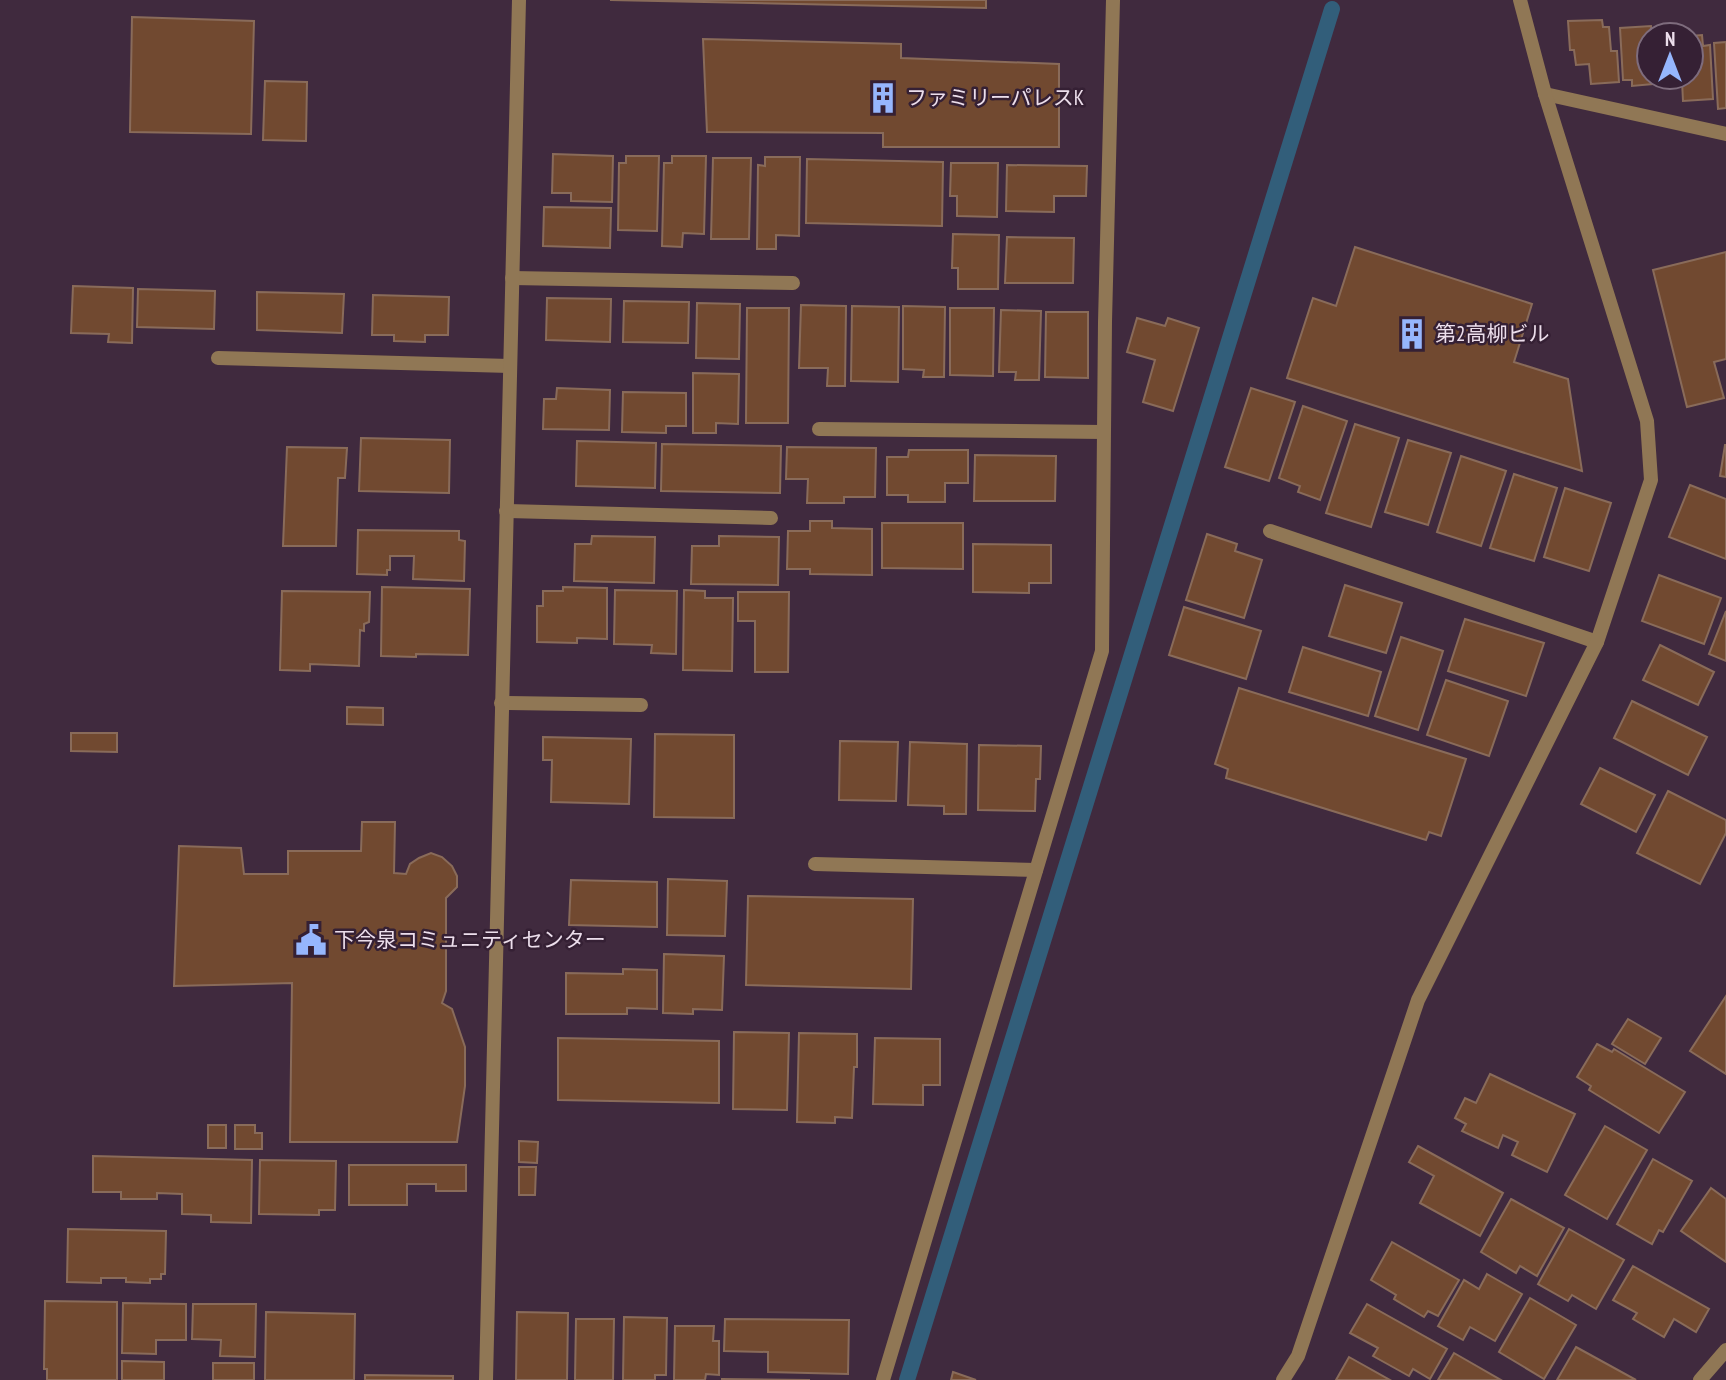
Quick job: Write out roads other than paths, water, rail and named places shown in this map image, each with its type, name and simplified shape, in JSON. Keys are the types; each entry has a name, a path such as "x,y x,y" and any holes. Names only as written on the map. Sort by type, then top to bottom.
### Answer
{"street":[{"path":"486,1380 519,0"},
{"path":"883,1380 1102,651 1103,432 1113,0"},
{"path":"1283,1380 1298,1356 1418,1000 1597,642 1651,480 1647,421 1545,94 1520,0"},
{"path":"1545,94 1726,134"},
{"path":"512,278 793,284"},
{"path":"218,358 510,366"},
{"path":"819,429 1103,432"},
{"path":"506,511 771,518"},
{"path":"1270,531 1597,642"},
{"path":"501,704 641,705"},
{"path":"815,864 1035,870"},
{"path":"1700,1380 1726,1350"}],"waterway":[{"path":"907,1380 1332,9"}],"place":[{"name":"ファミリーパレスK","path":"883,98"},
{"name":"第2高柳ビル","path":"1412,334"},
{"name":"下今泉コミュニティセンター","path":"311,940"}]}
